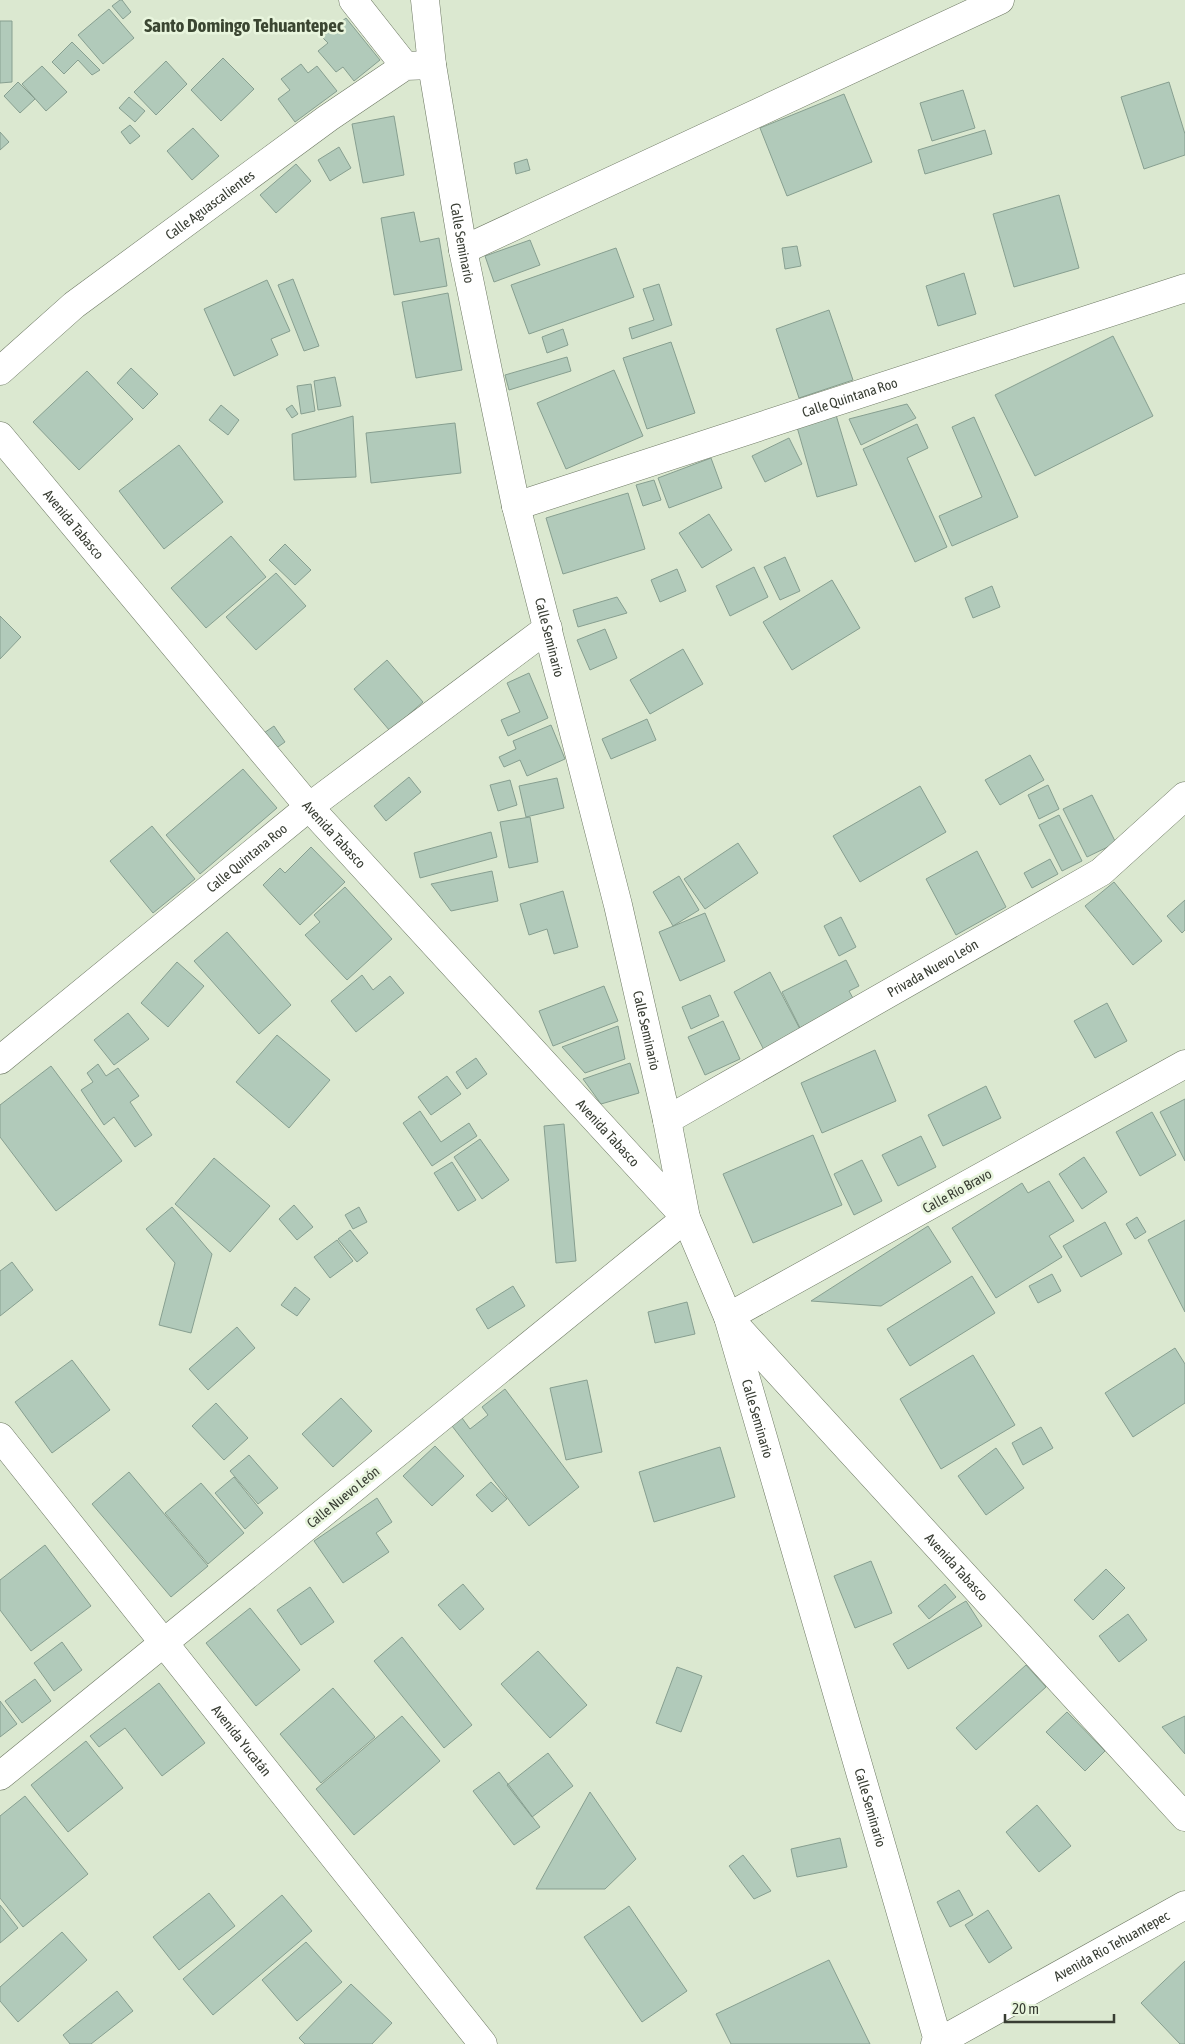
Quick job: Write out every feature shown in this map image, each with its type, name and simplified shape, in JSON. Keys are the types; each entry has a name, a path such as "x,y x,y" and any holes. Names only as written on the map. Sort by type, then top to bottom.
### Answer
{"street":[{"path":"353,0 405,66 432,65"},
{"name":"Calle Seminario","path":"426,0 432,65 463,250 516,506 618,905 667,1120 686,1218 728,1318 938,2043"},
{"path":"463,250 1000,0"},
{"name":"Calle Aguascalientes","path":"0,371 74,305 320,124 405,66"},
{"name":"Calle Quintana Roo","path":"516,506 1185,288"},
{"name":"Avenida Tabasco","path":"0,436 309,808 686,1218"},
{"name":"Calle Quintana Roo","path":"0,1060 309,808 548,628"},
{"name":"Privada Nuevo León","path":"667,1120 1102,872 1185,796"},
{"name":"Calle Río Bravo","path":"728,1318 1185,1064"},
{"name":"Calle Nuevo León","path":"0,1776 686,1218"},
{"name":"Avenida Tabasco","path":"728,1318 1185,1818"},
{"name":"Avenida Yucatán","path":"0,1437 483,2044"},
{"name":"Avenida Río Tehuantepec","path":"938,2043 1185,1905"}],"building":[{"path":"120,0 131,12 123,19 112,6"},
{"path":"109,9 134,38 103,64 78,35"},
{"path":"346,18 380,60 354,81 343,67 336,72 318,51 328,43 322,37"},
{"path":"0,21 12,21 12,82 0,83"},
{"path":"72,42 100,70 92,75 78,60 64,74 52,62"},
{"path":"223,58 254,89 221,121 191,90"},
{"path":"166,61 187,84 156,115 134,92"},
{"path":"301,64 308,73 317,66 337,91 295,122 278,99 290,90 281,79"},
{"path":"42,66 67,92 46,111 22,84"},
{"path":"18,82 35,99 20,113 4,96"},
{"path":"1169,82 1185,134 1185,155 1144,169 1121,97"},
{"path":"963,90 975,128 932,141 920,103"},
{"path":"844,94 872,162 787,196 760,128"},
{"path":"129,97 145,111 135,122 119,108"},
{"path":"394,116 404,175 363,183 352,124"},
{"path":"130,125 140,136 130,144 121,132"},
{"path":"193,128 219,156 192,180 167,151"},
{"path":"985,130 992,154 925,174 918,150"},
{"path":"0,132 9,142 0,150"},
{"path":"339,147 351,168 330,181 318,160"},
{"path":"527,159 530,170 516,174 514,163"},
{"path":"296,164 311,181 276,213 260,195"},
{"path":"1059,195 1079,268 1014,287 993,214"},
{"path":"414,212 420,242 439,238 447,286 394,295 381,218"},
{"path":"530,240 540,265 494,282 485,256"},
{"path":"797,246 801,266 785,269 782,248"},
{"path":"616,248 634,297 529,334 511,285"},
{"path":"964,273 976,314 938,326 926,286"},
{"path":"293,279 319,346 304,351 278,285"},
{"path":"267,280 290,331 271,339 278,355 234,376 204,309"},
{"path":"659,284 672,325 632,339 629,328 654,320 643,289"},
{"path":"448,293 462,370 416,378 402,302"},
{"path":"829,310 853,380 799,398 776,329"},
{"path":"563,329 568,345 547,353 542,337"},
{"path":"1113,336 1153,416 1035,476 995,395"},
{"path":"671,342 695,413 647,429 623,358"},
{"path":"567,357 571,371 509,390 505,375"},
{"path":"131,368 158,394 143,409 117,383"},
{"path":"614,370 643,436 566,469 537,403"},
{"path":"87,371 133,419 79,470 33,422"},
{"path":"335,377 341,406 318,410 314,381"},
{"path":"311,384 315,411 301,414 297,386"},
{"path":"907,404 916,418 861,445 849,419"},
{"path":"221,405 239,420 228,435 209,420"},
{"path":"292,405 298,414 292,418 286,409"},
{"path":"836,415 857,485 817,497 797,427"},
{"path":"353,416 356,477 294,480 292,434"},
{"path":"974,417 1018,517 952,546 939,516 982,497 952,427"},
{"path":"455,423 461,473 371,483 366,433"},
{"path":"917,424 928,448 907,458 947,547 915,562 863,449"},
{"path":"789,438 802,464 765,482 752,456"},
{"path":"179,445 223,502 164,549 119,491"},
{"path":"711,458 722,488 669,508 658,478"},
{"path":"654,480 661,500 643,506 636,485"},
{"path":"628,493 645,549 563,574 546,518"},
{"path":"709,514 732,550 702,568 679,533"},
{"path":"231,536 266,577 206,628 171,588"},
{"path":"285,544 311,570 295,585 269,560"},
{"path":"785,557 800,591 780,600 764,567"},
{"path":"754,567 768,597 730,616 716,586"},
{"path":"677,569 686,591 660,602 651,580"},
{"path":"276,573 306,606 256,650 226,617"},
{"path":"832,580 860,628 792,670 763,622"},
{"path":"992,586 1000,607 973,618 965,598"},
{"path":"617,597 627,613 578,627 573,610"},
{"path":"0,616 21,637 0,659"},
{"path":"605,629 617,658 590,670 577,640"},
{"path":"683,649 703,684 650,714 630,680"},
{"path":"387,660 423,702 390,731 354,689"},
{"path":"529,673 548,718 508,736 501,720 520,712 507,683"},
{"path":"647,719 656,740 611,759 602,739"},
{"path":"551,725 565,759 527,776 520,760 504,767 499,757 516,749 513,741"},
{"path":"274,726 285,742 272,751 261,735"},
{"path":"1030,755 1044,780 1000,805 985,780"},
{"path":"243,769 277,808 200,874 166,835"},
{"path":"409,777 421,792 386,821 374,806"},
{"path":"557,778 564,808 526,817 519,786"},
{"path":"510,780 517,805 498,811 490,785"},
{"path":"1048,785 1059,809 1039,819 1028,795"},
{"path":"920,786 946,832 860,882 833,836"},
{"path":"1092,795 1116,843 1087,857 1063,809"},
{"path":"1059,815 1082,861 1062,871 1039,825"},
{"path":"530,817 538,862 509,868 500,822"},
{"path":"152,826 195,879 153,913 110,861"},
{"path":"491,832 497,857 420,878 414,853"},
{"path":"738,843 758,873 705,909 684,879"},
{"path":"311,847 345,882 300,925 263,885 280,868 285,873"},
{"path":"977,851 1006,907 956,935 926,879"},
{"path":"1050,859 1058,874 1032,888 1024,873"},
{"path":"492,871 498,901 451,911 431,884"},
{"path":"679,876 699,910 673,926 653,892"},
{"path":"1114,882 1162,941 1133,965 1085,906"},
{"path":"345,887 392,939 347,980 305,935 320,922 314,915"},
{"path":"563,891 578,947 554,954 547,929 529,935 520,904"},
{"path":"1185,900 1185,930 1182,933 1167,916"},
{"path":"705,913 725,961 680,981 659,932"},
{"path":"841,917 856,947 839,956 824,926"},
{"path":"227,932 291,1005 259,1034 194,961"},
{"path":"846,960 859,986 849,991 854,1000 800,1028 782,992"},
{"path":"177,962 204,986 168,1027 141,1003"},
{"path":"770,972 801,1031 764,1050 734,992"},
{"path":"362,975 373,990 390,976 404,993 356,1032 331,1001"},
{"path":"604,986 618,1021 553,1046 539,1011"},
{"path":"710,995 719,1016 691,1029 682,1007"},
{"path":"1107,1003 1127,1041 1095,1058 1074,1021"},
{"path":"128,1013 149,1039 114,1065 94,1040"},
{"path":"723,1021 740,1059 705,1075 688,1037"},
{"path":"618,1026 625,1059 585,1073 562,1047"},
{"path":"277,1035 330,1080 289,1128 236,1082"},
{"path":"875,1050 896,1101 822,1133 801,1083"},
{"path":"476,1058 487,1074 467,1089 456,1072"},
{"path":"630,1063 639,1093 601,1104 583,1079"},
{"path":"98,1064 106,1076 118,1068 139,1096 130,1102 152,1135 135,1147 114,1117 104,1125 81,1090 93,1082 87,1073"},
{"path":"51,1066 122,1161 56,1211 0,1137 0,1105"},
{"path":"447,1076 461,1094 431,1115 418,1097"},
{"path":"986,1086 1001,1118 943,1146 928,1115"},
{"path":"1185,1099 1185,1161 1160,1112"},
{"path":"420,1111 441,1142 469,1123 477,1136 432,1166 403,1123"},
{"path":"1152,1112 1176,1155 1140,1176 1116,1132"},
{"path":"564,1124 576,1261 556,1263 544,1126"},
{"path":"813,1135 842,1205 753,1243 723,1174"},
{"path":"921,1136 936,1167 898,1186 882,1155"},
{"path":"480,1139 509,1180 482,1199 454,1157"},
{"path":"1084,1157 1107,1192 1082,1209 1059,1174"},
{"path":"214,1158 270,1206 230,1252 175,1204"},
{"path":"862,1160 882,1201 854,1215 834,1174"},
{"path":"452,1162 476,1200 458,1211 434,1173"},
{"path":"1049,1181 1074,1221 1049,1236 1062,1257 996,1298 952,1228 1022,1183 1028,1193"},
{"path":"294,1205 313,1227 297,1240 279,1219"},
{"path":"172,1207 212,1254 191,1333 159,1325 175,1263 146,1229"},
{"path":"359,1207 367,1222 353,1229 345,1215"},
{"path":"1137,1217 1146,1232 1135,1239 1126,1224"},
{"path":"1185,1220 1185,1312 1148,1240"},
{"path":"1105,1222 1122,1254 1081,1277 1063,1246"},
{"path":"928,1226 951,1262 881,1306 811,1301"},
{"path":"350,1230 368,1253 357,1262 338,1239"},
{"path":"337,1240 353,1261 330,1278 314,1257"},
{"path":"12,1262 33,1290 0,1316 0,1271"},
{"path":"1052,1274 1061,1291 1038,1303 1029,1286"},
{"path":"972,1276 995,1313 910,1366 887,1329"},
{"path":"513,1286 525,1306 488,1329 476,1309"},
{"path":"295,1287 310,1299 297,1316 281,1305"},
{"path":"687,1302 695,1334 655,1343 648,1312"},
{"path":"237,1327 255,1348 208,1390 189,1369"},
{"path":"1175,1348 1185,1364 1185,1403 1133,1437 1105,1393"},
{"path":"973,1355 1015,1425 941,1469 900,1399"},
{"path":"72,1360 110,1410 52,1453 15,1402"},
{"path":"587,1380 602,1452 566,1460 550,1388"},
{"path":"505,1389 579,1487 529,1526 452,1426 462,1418 470,1429 488,1415 482,1407"},
{"path":"341,1398 372,1431 333,1467 302,1434"},
{"path":"216,1403 248,1438 224,1460 192,1426"},
{"path":"1041,1427 1053,1448 1023,1465 1012,1443"},
{"path":"435,1446 464,1476 432,1506 403,1476"},
{"path":"720,1447 735,1497 654,1522 639,1472"},
{"path":"996,1448 1024,1488 986,1515 958,1476"},
{"path":"249,1455 278,1488 258,1504 230,1471"},
{"path":"129,1472 208,1566 171,1597 92,1504"},
{"path":"234,1477 263,1513 245,1529 215,1493"},
{"path":"491,1482 507,1499 492,1512 476,1495"},
{"path":"201,1483 244,1533 208,1564 165,1513"},
{"path":"377,1498 392,1522 376,1533 389,1552 343,1583 314,1541"},
{"path":"45,1545 91,1606 31,1651 0,1610 0,1580"},
{"path":"871,1561 892,1613 855,1628 834,1576"},
{"path":"1106,1569 1125,1588 1093,1620 1074,1600"},
{"path":"463,1584 484,1609 460,1630 438,1605"},
{"path":"945,1584 956,1597 929,1619 918,1606"},
{"path":"310,1587 334,1622 301,1645 277,1610"},
{"path":"966,1601 982,1626 908,1669 893,1644"},
{"path":"250,1608 300,1670 256,1706 206,1643"},
{"path":"1128,1614 1147,1640 1119,1662 1099,1636"},
{"path":"402,1637 472,1725 444,1748 374,1661"},
{"path":"62,1642 82,1670 54,1691 34,1663"},
{"path":"538,1651 587,1705 550,1738 501,1684"},
{"path":"1026,1665 1046,1687 976,1750 956,1728"},
{"path":"677,1667 702,1676 681,1732 656,1723"},
{"path":"35,1679 51,1701 22,1723 5,1701"},
{"path":"159,1683 205,1743 162,1776 125,1728 99,1747 90,1736"},
{"path":"333,1688 375,1737 321,1783 280,1734"},
{"path":"0,1701 17,1724 0,1737"},
{"path":"1067,1712 1105,1751 1085,1771 1046,1732"},
{"path":"402,1716 440,1761 354,1835 316,1789"},
{"path":"1185,1716 1185,1754 1162,1727"},
{"path":"86,1741 123,1788 68,1832 31,1785"},
{"path":"548,1753 573,1786 532,1817 507,1785"},
{"path":"499,1772 540,1827 514,1845 473,1791"},
{"path":"590,1792 636,1859 605,1889 536,1889"},
{"path":"25,1796 88,1874 23,1927 0,1898 0,1816"},
{"path":"1037,1805 1071,1846 1039,1872 1006,1832"},
{"path":"840,1838 847,1867 797,1877 791,1849"},
{"path":"743,1855 771,1891 754,1899 729,1866"},
{"path":"959,1890 973,1915 950,1927 937,1902"},
{"path":"209,1893 235,1926 179,1970 153,1937"},
{"path":"282,1895 312,1931 213,2015 183,1979"},
{"path":"0,1905 18,1928 0,1943"},
{"path":"629,1906 687,1991 642,2022 584,1937"},
{"path":"988,1910 1012,1948 989,1963 965,1925"},
{"path":"62,1932 87,1960 18,2022 0,2001 0,1987"},
{"path":"306,1942 342,1982 297,2021 262,1980"},
{"path":"829,1960 870,2044 731,2044 716,2014"},
{"path":"1185,1961 1185,2044 1180,2044 1141,2003"},
{"path":"351,1984 392,2023 372,2044 305,2044 299,2038"},
{"path":"117,1991 133,2011 91,2044 70,2044 63,2035"}],"district":[{"name":"Santo Domingo Tehuantepec","path":"244,25"}]}
